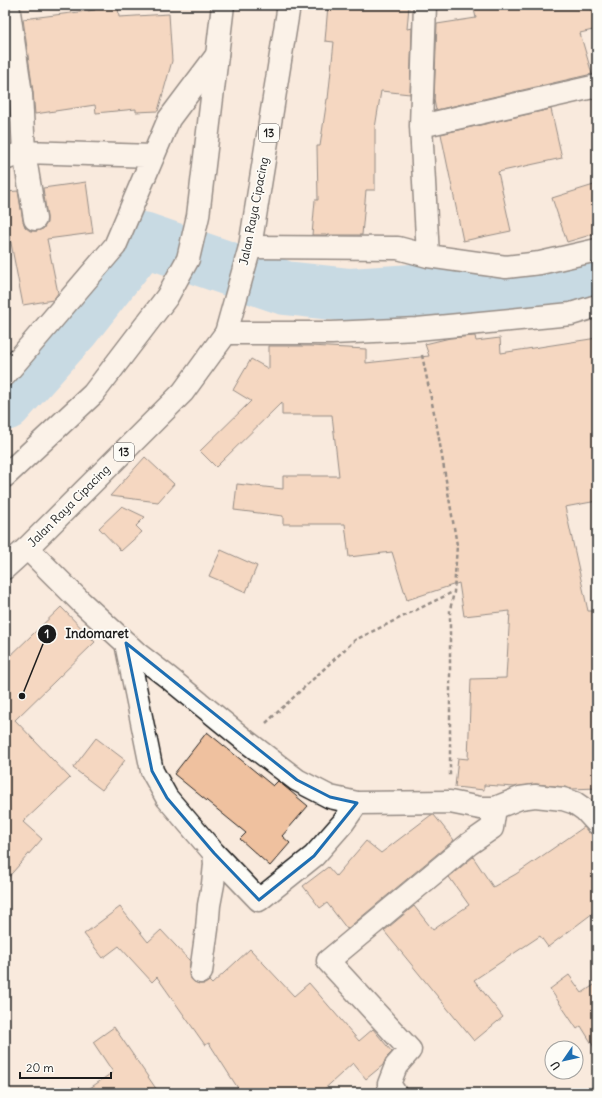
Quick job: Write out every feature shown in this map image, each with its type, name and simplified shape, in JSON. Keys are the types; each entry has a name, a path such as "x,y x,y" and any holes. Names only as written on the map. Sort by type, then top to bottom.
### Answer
{"main road":[{"path":"8,5 21,94 15,156 35,219"},
{"path":"5,476 93,394 167,297 188,259 198,216 223,5"},
{"name":"Jalan Raya Cipacing","path":"5,568 183,392 228,329 248,254 289,5"},
{"path":"425,5 421,126 428,256"},
{"path":"5,375 115,246 169,120 217,55"},
{"path":"421,126 597,86"},
{"path":"15,156 153,156"},
{"path":"248,254 398,248 428,256 506,267 540,263 597,250"},
{"path":"228,329 332,333 417,329 571,314 597,306"},
{"path":"26,548 81,602 126,643 246,741 297,780 330,797 357,803 450,802 480,808 495,808 520,798 535,796 563,799 575,803 585,810 597,823"},
{"path":"126,643 152,771 167,798 214,853 259,900 314,856 343,823 357,803"},
{"path":"395,1093 389,1084 396,1066 410,1050 328,961 469,844 492,828 495,808"},
{"path":"201,972 213,884 215,864 214,853"}],"path":[{"path":"417,329 437,427 457,545 454,592 450,610 450,802"},
{"path":"246,741 355,640 454,592"}],"highlighted area":[{"path":"126,643 297,780 330,797 357,803 314,856 259,900 214,853 167,798 152,771"}],"building":[{"path":"95,5 118,5 119,17 169,14 172,61 158,111 136,112 136,109 96,113 95,105 35,114 23,19 95,10"},
{"path":"328,5 409,6 407,29 412,28 410,94 381,91 375,128 375,190 366,190 362,235 312,235 315,200 318,200 317,146 320,146 328,99 334,42 325,41"},
{"path":"473,5 597,5 597,29 580,33 592,74 436,110 434,100 437,24 476,18"},
{"path":"5,73 9,95 10,118 5,119"},
{"path":"551,109 562,158 498,172 511,231 463,241 441,134"},
{"path":"86,182 93,233 47,239 58,293 53,300 23,305 10,238 5,239 5,192 18,191 25,227 30,231 37,231 43,229 47,223 43,188"},
{"path":"597,184 597,233 567,242 552,198"},
{"path":"475,336 476,341 500,338 501,353 597,338 597,501 565,507 588,611 597,611 597,788 572,789 536,784 515,787 484,785 484,790 455,787 458,758 468,759 471,679 506,678 510,611 464,616 459,583 407,600 392,552 349,557 345,524 283,524 283,516 234,510 237,484 283,489 283,476 339,476 332,415 282,415 282,402 216,467 200,451 251,401 233,390 251,359 269,369 269,346 310,346 366,349 366,363 429,356 425,344 450,338"},
{"path":"145,457 174,484 158,502 110,496"},
{"path":"122,506 145,517 136,526 142,532 121,551 99,528"},
{"path":"221,550 257,566 246,592 209,576"},
{"path":"61,607 95,642 15,720 70,778 23,822 42,839 5,881 5,661"},
{"path":"207,732 273,786 278,781 308,806 282,836 290,843 270,866 240,839 246,833 174,774"},
{"path":"96,738 125,760 102,790 73,768"},
{"path":"431,815 434,815 454,840 347,929 327,903 320,908 303,886 328,867 336,876 366,841 381,853"},
{"path":"584,827 588,832 595,835 597,838 597,910 548,947 540,936 474,980 503,1017 474,1041 384,931 414,906 433,930 469,905 449,877 473,857 493,887 516,874"},
{"path":"120,907 148,942 161,930 190,961 189,976 194,982 205,984 209,981 212,984 250,949 294,996 309,983 359,1041 373,1029 392,1052 386,1058 383,1065 366,1079 353,1063 320,1093 241,1093 209,1043 205,1045 157,977 152,982 119,946 103,958 84,934"},
{"path":"569,975 582,993 597,983 597,1052 581,1026 577,1029 550,989"},
{"path":"114,1027 159,1093 83,1093 113,1072 93,1042"}],"waterway":[{"path":"5,404 73,328 143,239 285,288 350,295 570,281 597,273"}],"place":[{"name":"Indomaret","path":"22,696"}]}
